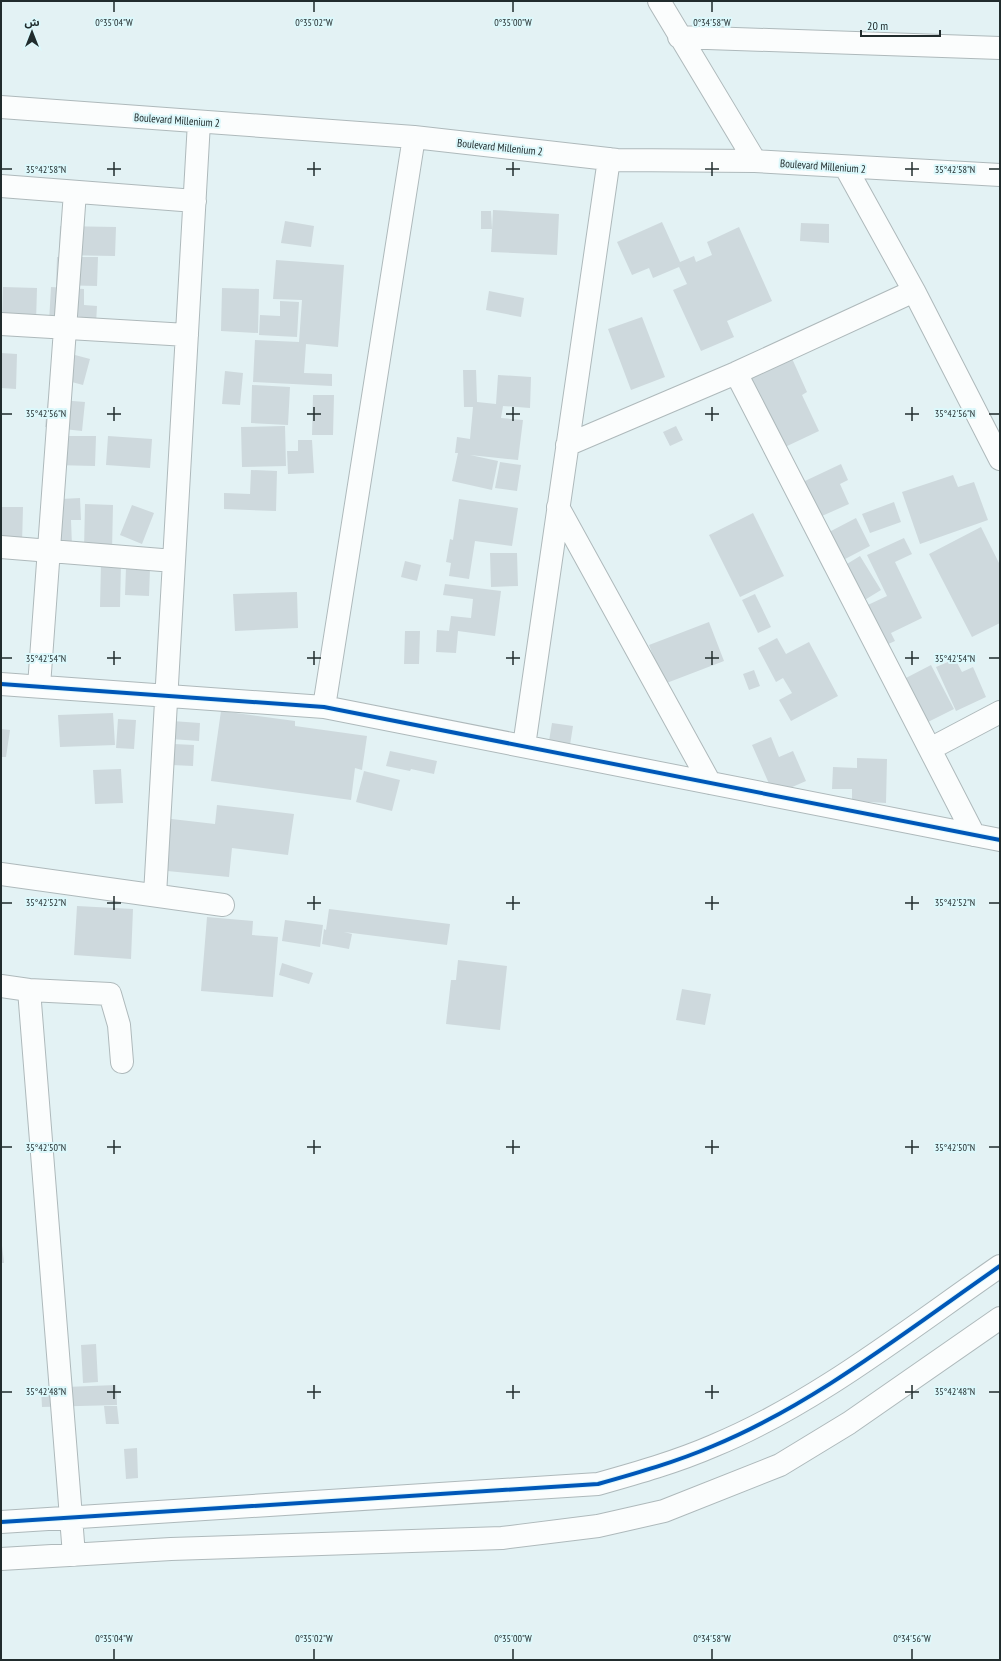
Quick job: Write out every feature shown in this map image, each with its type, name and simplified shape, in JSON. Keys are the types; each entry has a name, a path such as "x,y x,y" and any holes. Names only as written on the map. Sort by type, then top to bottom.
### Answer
{"street":[{"path":"659,1 679,37 755,161"},
{"path":"679,37 1000,48"},
{"name":"Boulevard Millenium 2","path":"1,107 414,137 609,159 755,161 846,168 1000,176"},
{"path":"155,895 199,122"},
{"path":"324,707 414,137"},
{"path":"524,746 609,159"},
{"path":"846,168 914,291 1000,459"},
{"path":"1,186 195,201"},
{"path":"39,686 75,192"},
{"path":"567,445 736,374 914,291"},
{"path":"1,324 187,335"},
{"path":"736,374 974,835"},
{"path":"558,507 710,783"},
{"path":"1,548 49,550 174,561"},
{"path":"1,684 324,707 1000,840"},
{"path":"930,749 1000,712"},
{"path":"1,874 223,905"},
{"path":"1,986 29,990 110,994 119,1025 122,1062"},
{"path":"29,990 74,1555"},
{"path":"1,1522 598,1484 652,1469 714,1446 768,1419 833,1381 1000,1266"},
{"path":"1,1559 171,1550 502,1538 598,1526 664,1511 780,1465 849,1423 1000,1318"}],"building":[{"path":"493,210 559,214 557,255 491,252"},
{"path":"481,211 491,211 492,229 481,229"},
{"path":"285,221 314,226 311,247 281,243"},
{"path":"662,222 680,262 694,256 696,262 712,255 707,242 739,227 772,301 727,321 734,337 701,351 673,290 687,284 679,267 653,278 649,268 632,275 617,242"},
{"path":"801,223 829,224 829,243 800,241"},
{"path":"60,226 116,227 115,256 59,255"},
{"path":"57,257 98,257 97,286 56,285"},
{"path":"276,260 344,265 338,347 306,344 304,373 332,374 332,386 253,382 255,340 299,342 302,300 273,299"},
{"path":"3,287 37,288 36,322 2,320"},
{"path":"51,287 84,289 84,305 97,306 96,324 49,322"},
{"path":"222,288 259,289 258,333 221,331"},
{"path":"489,291 524,298 521,317 486,310"},
{"path":"280,301 299,302 297,337 259,335 260,315 280,316"},
{"path":"642,317 665,377 631,390 608,329"},
{"path":"60,351 90,359 83,385 53,377"},
{"path":"1,353 17,354 16,389 1,388"},
{"path":"790,354 807,392 802,395 819,431 766,456 730,381"},
{"path":"463,370 476,370 477,402 496,404 498,375 531,377 530,408 503,406 501,418 523,420 518,460 470,455 498,461 492,490 452,481 458,453 455,453 457,437 470,439 473,407 464,407"},
{"path":"225,371 243,373 240,405 222,404"},
{"path":"252,385 290,387 288,425 251,423"},
{"path":"313,395 334,395 333,435 312,435"},
{"path":"48,399 85,402 82,431 45,427"},
{"path":"285,426 286,466 242,467 241,427"},
{"path":"676,426 683,440 670,446 663,432"},
{"path":"55,436 96,436 95,466 54,465"},
{"path":"108,436 152,439 150,468 106,465"},
{"path":"298,440 312,440 314,473 288,474 287,451 298,451"},
{"path":"500,462 521,465 517,491 495,488"},
{"path":"841,464 848,480 840,484 849,504 804,524 788,489"},
{"path":"251,470 277,471 276,511 224,509 224,493 250,494"},
{"path":"953,475 958,487 974,482 988,520 920,544 902,492"},
{"path":"80,498 81,520 71,520 72,546 46,547 42,500"},
{"path":"459,499 518,508 512,546 475,541 469,579 449,576 451,563 446,562 450,539 453,540"},
{"path":"894,502 901,522 870,533 862,514"},
{"path":"85,504 113,505 112,551 84,550"},
{"path":"132,505 154,513 142,544 120,535"},
{"path":"1,507 23,507 22,544 1,543"},
{"path":"753,513 784,576 740,597 709,535"},
{"path":"856,518 870,546 824,570 810,542"},
{"path":"981,527 1000,565 1000,623 972,637 929,554"},
{"path":"904,538 912,554 895,562 922,618 891,633 895,641 873,651 855,611 887,596 867,555"},
{"path":"490,553 517,553 518,586 491,587"},
{"path":"860,556 881,590 850,609 829,575"},
{"path":"405,561 421,565 417,581 401,577"},
{"path":"101,564 121,564 120,607 100,607"},
{"path":"126,568 150,569 149,596 125,595"},
{"path":"445,584 501,591 495,636 458,631 456,653 436,652 437,630 449,631 451,616 471,618 473,599 443,595"},
{"path":"297,592 298,628 235,631 233,594"},
{"path":"755,594 771,627 758,633 742,600"},
{"path":"709,622 724,661 664,684 649,645"},
{"path":"405,631 420,631 419,664 404,664"},
{"path":"777,638 786,654 809,642 838,696 791,721 779,700 792,693 783,678 776,682 758,648"},
{"path":"955,659 962,672 973,667 986,697 956,711 936,667"},
{"path":"931,665 954,709 914,729 904,679"},
{"path":"754,670 760,686 749,690 743,674"},
{"path":"221,711 295,721 295,726 367,736 362,770 355,768 351,800 211,781"},
{"path":"113,713 115,745 60,747 58,715"},
{"path":"118,719 136,720 134,749 116,748"},
{"path":"172,721 200,723 199,741 171,739"},
{"path":"552,723 573,726 570,745 549,741"},
{"path":"1,729 10,730 6,757 1,757"},
{"path":"771,737 779,757 793,751 806,781 774,795 752,745"},
{"path":"174,744 194,745 193,766 172,765"},
{"path":"390,751 437,761 434,774 386,766"},
{"path":"857,758 887,759 886,803 852,801 852,789 832,789 833,767 857,768"},
{"path":"121,769 123,803 95,804 93,770"},
{"path":"364,771 400,780 392,811 356,802"},
{"path":"217,805 294,814 288,855 232,848 229,877 157,870 163,818 215,824"},
{"path":"77,906 133,909 131,959 74,955"},
{"path":"329,909 450,924 447,945 344,932 352,934 349,949 322,944"},
{"path":"207,917 253,921 252,935 278,937 273,997 201,991"},
{"path":"285,920 323,925 320,947 282,941"},
{"path":"458,960 507,966 500,1030 446,1024 451,980 456,980"},
{"path":"282,963 313,973 309,984 279,975"},
{"path":"682,989 711,994 705,1025 676,1020"},
{"path":"1,1237 4,1263 1,1263"},
{"path":"96,1344 98,1382 83,1383 81,1345"},
{"path":"116,1385 117,1405 42,1407 41,1388"},
{"path":"104,1406 117,1406 119,1424 106,1424"},
{"path":"137,1448 138,1478 126,1479 124,1449"}],"cycle path":[{"path":"1,684 324,707 1000,840"},
{"path":"1,1522 598,1484 656,1467 699,1452 751,1429 788,1409 861,1364 1000,1266"}]}
